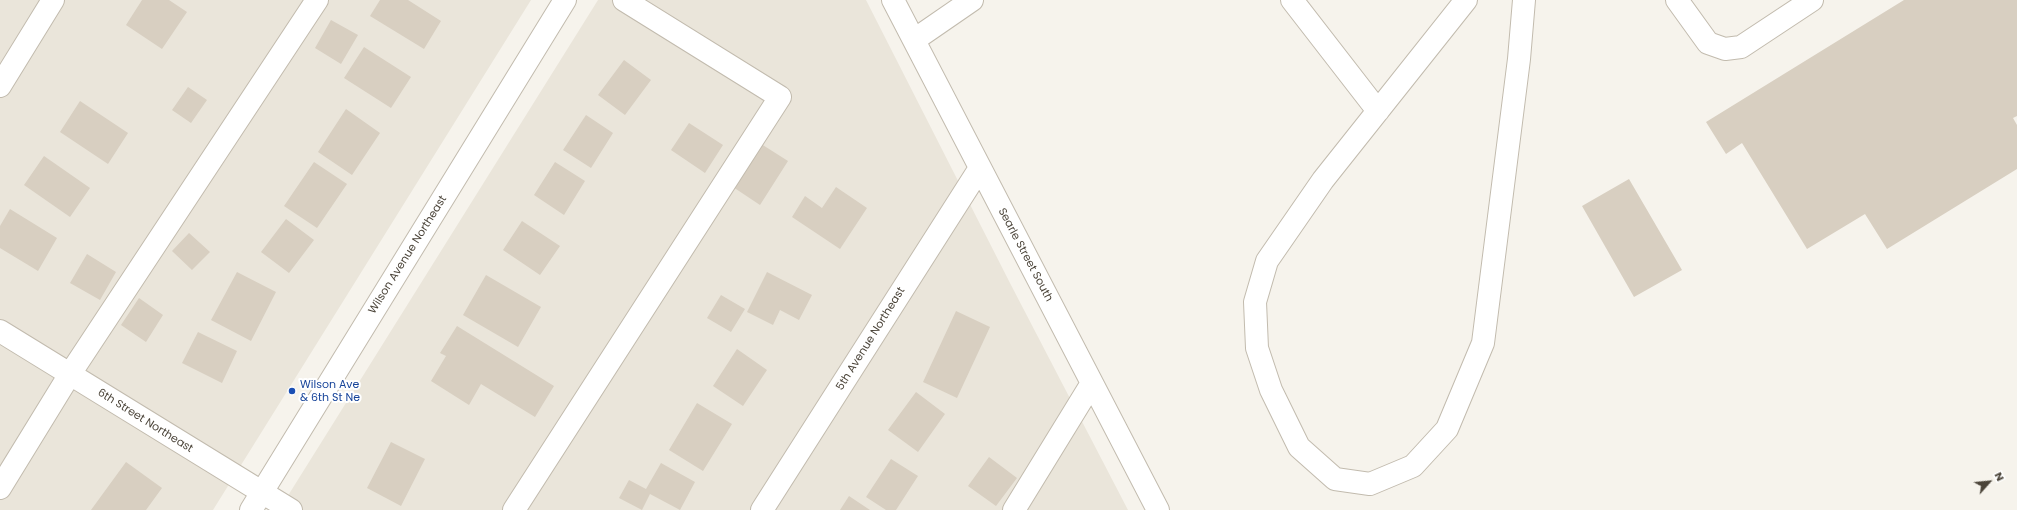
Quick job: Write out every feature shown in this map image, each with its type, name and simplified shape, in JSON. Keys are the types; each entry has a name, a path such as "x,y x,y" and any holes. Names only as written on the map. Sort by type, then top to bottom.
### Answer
{"street":[{"path":"0,86 53,0"},
{"path":"0,488 70,374 317,0"},
{"name":"Wilson Avenue Northeast","path":"257,501 565,0"},
{"path":"514,510 780,97 624,0"},
{"name":"Searle Street South","path":"893,0 1158,510"},
{"path":"914,40 972,0"},
{"path":"1292,0 1378,111"},
{"path":"1466,0 1323,180 1267,262 1255,302 1257,348 1271,390 1299,447 1335,479 1370,484 1413,466 1447,429 1483,343 1519,59 1524,0"},
{"path":"1677,0 1708,43 1725,49 1741,47 1812,0"},
{"name":"5th Avenue Northeast","path":"762,510 980,168"},
{"name":"6th Street Northeast","path":"0,331 70,374 257,501 291,510"},
{"path":"1014,510 1092,383"}],"shaded area":[{"path":"0,0 531,0 213,510 0,510"},
{"path":"598,0 866,0 1011,285 1128,510 279,510"}],"building":[{"path":"142,0 169,0 187,12 162,49 126,25"},
{"path":"380,0 408,0 441,21 424,49 370,16"},
{"path":"1904,0 2017,0 2017,116 2013,118 2017,125 2017,169 1887,249 1865,214 1807,249 1742,143 1726,154 1706,122"},
{"path":"331,20 358,35 341,64 315,48"},
{"path":"364,47 411,77 391,108 344,78"},
{"path":"624,60 651,80 625,115 598,95"},
{"path":"188,87 207,100 191,123 172,110"},
{"path":"80,101 128,133 108,164 60,132"},
{"path":"346,109 380,133 352,175 318,152"},
{"path":"586,115 613,133 591,168 563,150"},
{"path":"689,123 723,145 705,173 671,150"},
{"path":"758,142 788,161 760,205 730,185"},
{"path":"44,156 90,188 70,217 24,185"},
{"path":"314,162 347,184 317,228 284,206"},
{"path":"555,162 585,181 564,215 534,195"},
{"path":"1629,179 1682,270 1634,297 1582,206"},
{"path":"836,187 867,208 840,249 792,217 805,196 822,208"},
{"path":"10,209 57,238 38,271 0,248 0,226"},
{"path":"286,219 314,240 289,273 261,252"},
{"path":"522,221 560,246 540,275 503,250"},
{"path":"189,233 210,252 192,270 172,251"},
{"path":"87,254 116,272 100,300 70,283"},
{"path":"237,272 276,292 251,341 211,320"},
{"path":"767,272 812,295 799,320 780,310 773,325 747,312"},
{"path":"486,275 541,307 518,347 463,315"},
{"path":"721,295 745,309 731,332 707,318"},
{"path":"139,298 163,315 146,342 121,325"},
{"path":"956,311 990,327 957,398 923,382"},
{"path":"457,326 554,386 535,417 481,384 469,405 431,381 446,356 440,353"},
{"path":"198,332 237,351 222,383 182,363"},
{"path":"737,349 767,370 743,406 713,386"},
{"path":"916,392 945,414 918,452 888,430"},
{"path":"697,403 732,424 703,471 669,450"},
{"path":"391,442 425,459 401,506 367,488"},
{"path":"989,457 1017,478 996,506 968,486"},
{"path":"891,459 918,476 896,510 886,510 866,497"},
{"path":"126,462 162,488 146,510 91,510"},
{"path":"661,463 695,482 680,510 650,494 642,510 619,498 629,480 646,489"},
{"path":"849,496 870,510 840,510"}],"place":[{"name":"Wilson Ave & 6th St Ne","path":"292,391"}]}
